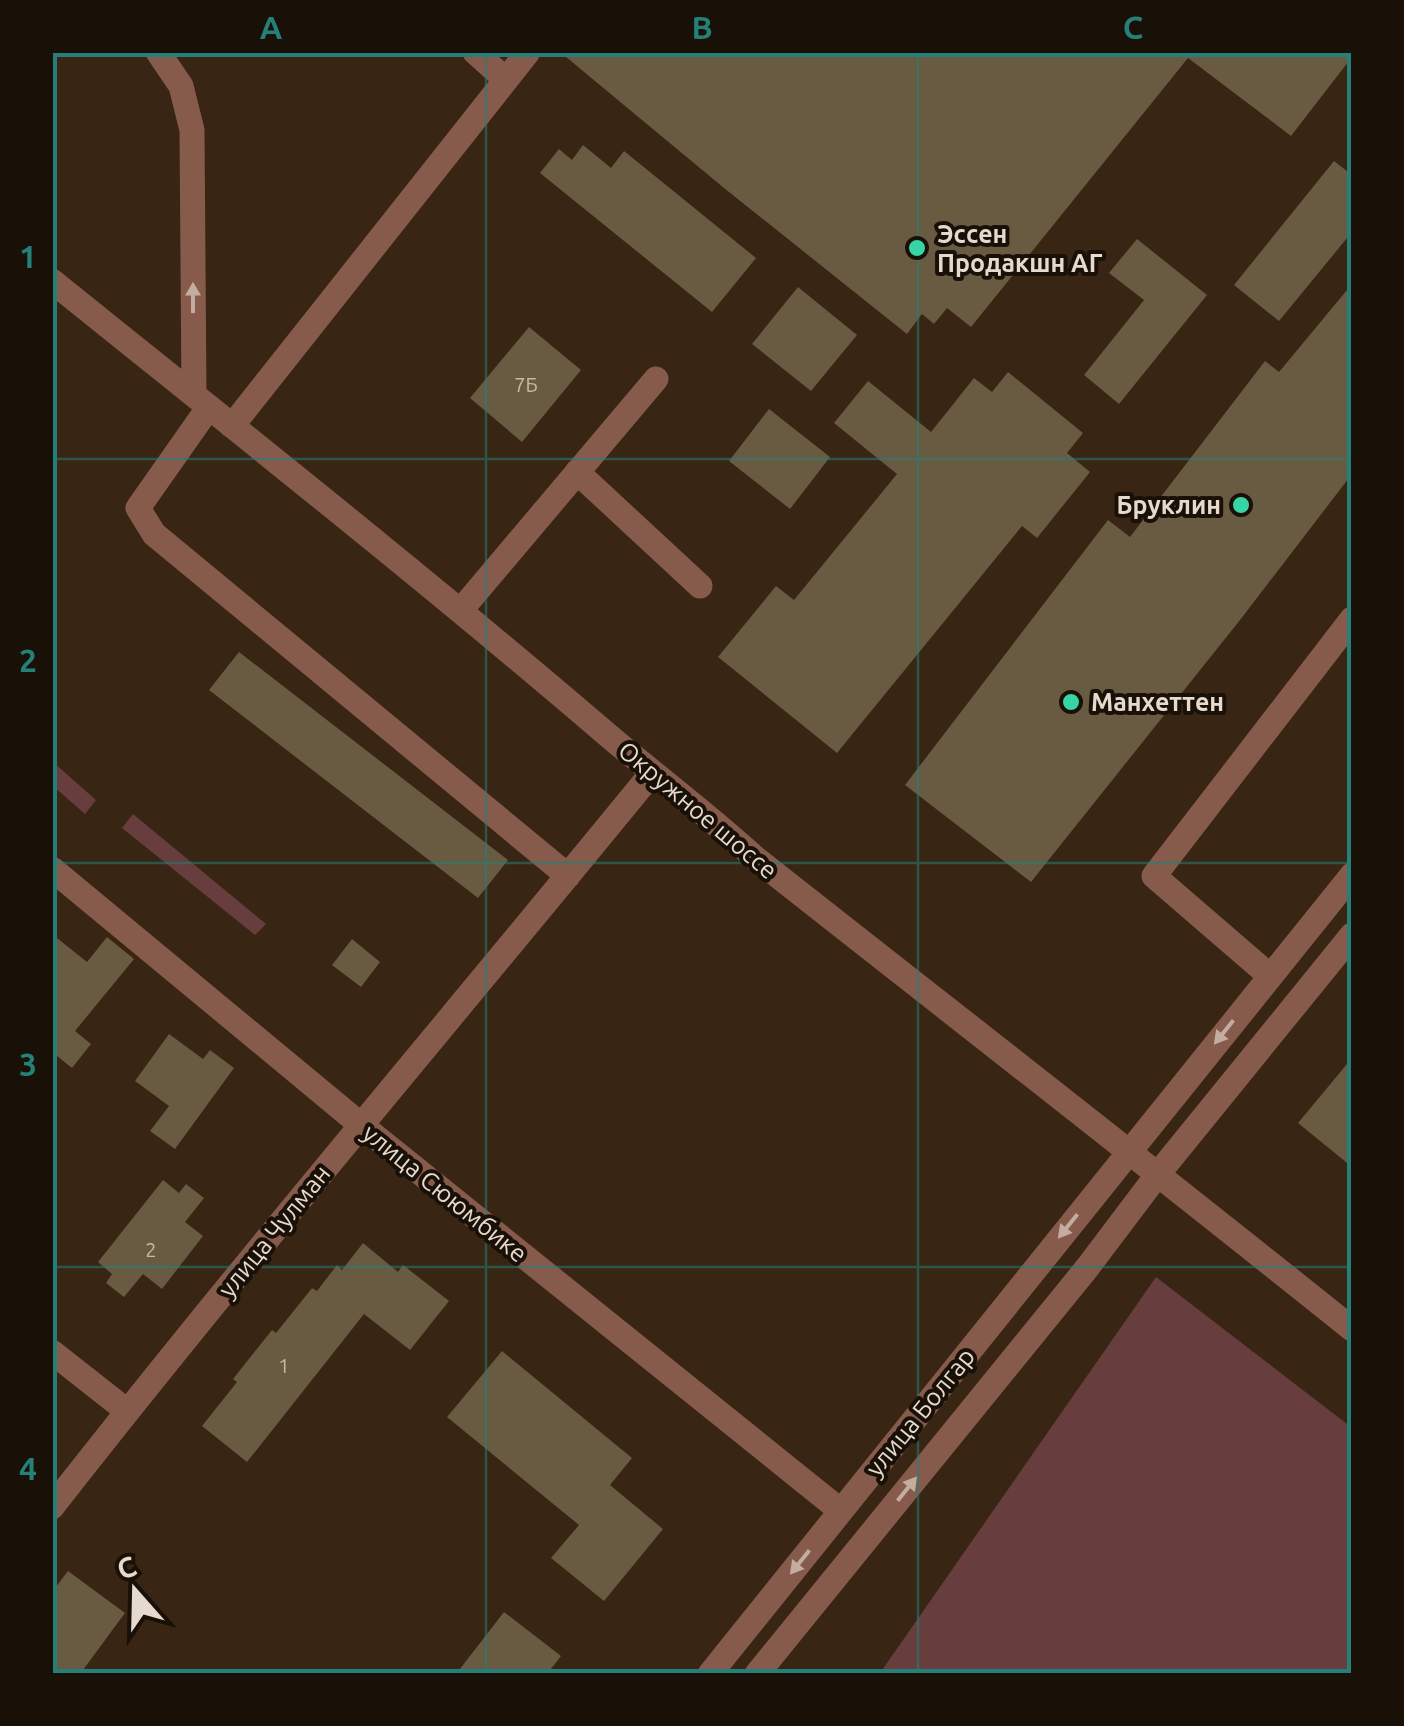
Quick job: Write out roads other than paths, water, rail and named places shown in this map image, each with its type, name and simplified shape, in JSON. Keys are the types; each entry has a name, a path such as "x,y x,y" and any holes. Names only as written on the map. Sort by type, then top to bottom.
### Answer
{"street":[{"path":"158,52 180,86 192,130 202,401 138,508 154,534 568,876"},
{"path":"475,52 506,80"},
{"path":"232,426 528,52"},
{"name":"Окружное шоссе","path":"52,281 462,610 754,857 1352,1329"},
{"path":"462,610 656,379"},
{"path":"578,472 700,586"},
{"path":"1270,976 1154,876 1352,620"},
{"name":"улица Чулман","path":"52,1507 652,773"},
{"name":"улица Сююмбике","path":"52,869 361,1125 841,1511"},
{"name":"улица Болгар","path":"710,1674 1352,874"},
{"name":"улица Болгар","path":"757,1674 1088,1268 1158,1174 1352,935"},
{"path":"52,1352 127,1411"}],"place":[{"name":"Эссен Продакшн АГ","path":"917,248"},
{"name":"Бруклин","path":"1241,505"},
{"name":"Манхеттен","path":"1071,702"}]}
